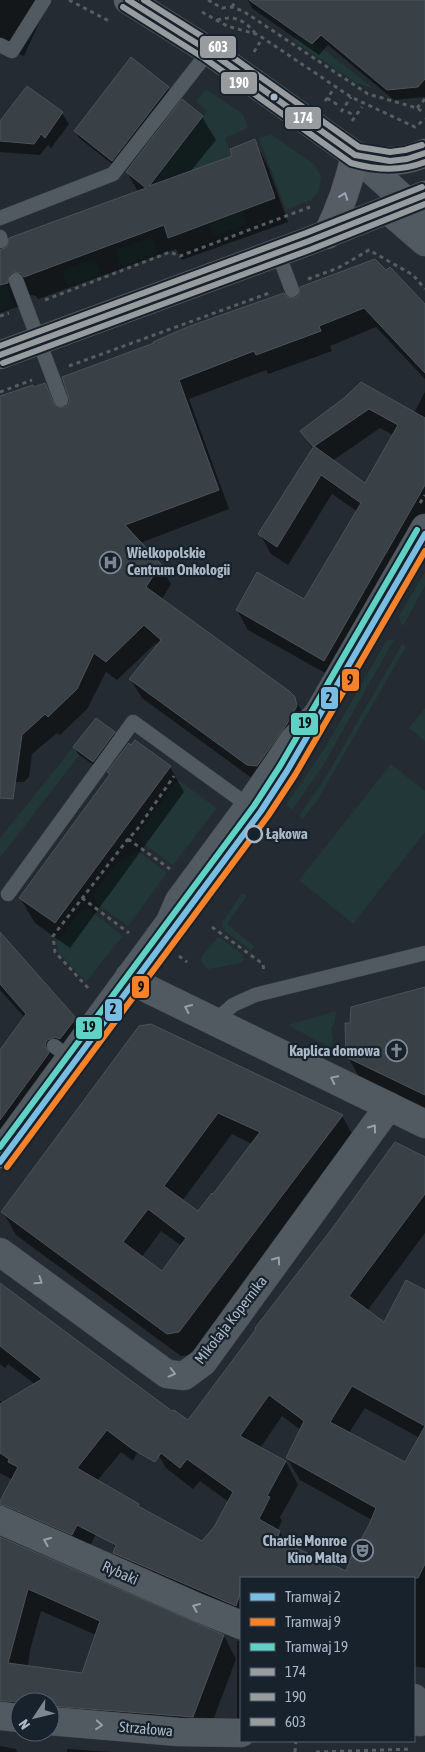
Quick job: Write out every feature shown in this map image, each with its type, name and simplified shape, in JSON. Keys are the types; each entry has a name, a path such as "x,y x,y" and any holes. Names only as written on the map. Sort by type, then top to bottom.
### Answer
{"street":[{"path":"128,0 209,51 355,155 411,206 425,242"},
{"path":"355,155 375,161 396,161 425,153"},
{"path":"327,234 337,214 350,179 355,155"},
{"path":"0,355 327,234 411,206"},
{"path":"0,1154 62,1052 129,976 170,922 179,901 249,806 294,740 318,714 425,528"},
{"path":"129,976 150,990 425,1124"},
{"name":"Mikołaja Kopernika","path":"0,1252 167,1374 184,1376 203,1362 389,1106"},
{"name":"Rybaki","path":"0,1520 199,1608 240,1624"},
{"name":"Strzałowa","path":"60,1721 178,1732 240,1733"}],"lane":[{"path":"0,45 12,51 44,0"},
{"path":"0,218 113,174 209,51"},
{"path":"278,253 291,288"},
{"path":"16,280 60,400"},
{"path":"8,894 133,722 249,806"},
{"path":"215,1021 233,1005 255,995 425,953"}],"path":[{"path":"208,0 222,8 232,7 243,11 367,96 417,108 424,113"},
{"path":"232,7 236,0"},
{"path":"200,11 227,26 256,34 351,97 415,127 425,119"},
{"path":"266,33 269,29"},
{"path":"253,52 260,42"},
{"path":"338,82 341,77"},
{"path":"332,90 326,99 338,105"},
{"path":"339,114 351,97"},
{"path":"417,108 425,99"},
{"path":"351,122 362,107"},
{"path":"348,112 355,116"},
{"path":"0,316 170,252 180,256 312,206"},
{"path":"0,392 291,288 338,268 369,250 413,275 425,289"},
{"path":"413,275 418,270"},
{"path":"89,989 55,952 54,936 136,831 176,772"},
{"path":"212,927 263,964 267,992"},
{"path":"316,1752 351,1742"}],"green space":[{"path":"298,33 312,44 323,49 374,89 357,83 293,41"},
{"path":"206,89 243,114 248,128 225,138 232,156 149,186 147,181 161,176 147,143 160,127 164,126 184,142 207,111 196,101"},
{"path":"271,134 315,165 321,177 319,191 311,200 286,210 259,138"},
{"path":"242,211 247,224 214,236 209,223"},
{"path":"152,237 158,253 122,267 116,250"},
{"path":"95,258 101,274 68,287 62,271"},
{"path":"6,283 15,307 0,312 0,285"},
{"path":"425,572 425,586 403,626 399,616"},
{"path":"394,640 321,769 292,810 286,805 326,746 386,641"},
{"path":"402,644 406,647 317,801 303,819 299,816 327,775"},
{"path":"425,708 425,741 409,728"},
{"path":"73,747 81,753 0,858 0,838"},
{"path":"391,764 425,791 425,832 353,924 299,880"},
{"path":"178,780 217,808 173,865 141,842 139,833"},
{"path":"139,852 167,873 128,926 96,903 93,894 117,862"},
{"path":"242,893 247,896 227,924 254,946 251,951 225,931 222,926 223,921"},
{"path":"87,908 123,936 86,982 58,952 57,942 82,909"},
{"path":"217,938 221,938 242,954 244,960 241,963 206,968 201,961 202,956"},
{"path":"336,1011 335,1022 331,1029 333,1037 332,1049 288,1025"}],"building":[{"path":"249,0 425,0 425,79 418,87 387,90 321,35 312,44"},
{"path":"131,57 169,87 112,161 74,131"},
{"path":"27,86 63,112 45,138 41,134 34,144 0,141 0,121"},
{"path":"182,99 203,116 149,186 232,156 230,149 255,139 275,198 168,238 164,225 24,277 21,273 13,272 9,275 8,283 0,285 0,250 7,247 9,238 146,188 126,172"},
{"name":"Wielkopolskie Centrum Onkologii","path":"375,259 386,270 390,267 425,304 425,373 364,308 319,326 321,331 256,355 254,351 179,380 219,490 125,525 161,564 146,587 295,697 297,706 287,724 257,766 247,765 129,679 161,640 144,625 106,662 94,653 77,689 48,717 45,714 22,735 13,799 0,798 0,396 45,383 55,406 64,408 70,401 62,377 154,343 190,326 284,293 287,297 295,298 299,295 300,287"},
{"path":"361,382 425,418 425,485 324,661 236,610 257,572 304,599 361,503 321,475 277,547 258,534 314,447 300,431 344,398","holes":["369,409 398,425 365,483 314,446"]},
{"path":"96,718 115,732 93,762 73,747"},
{"path":"135,740 171,766 55,923 19,898 110,774 107,772 129,743 131,745"},
{"path":"0,932 76,1018 60,1039 55,1037 47,1040 45,1045 49,1053 0,1120 0,1050 26,1014 0,984"},
{"path":"425,987 425,1095 346,1057 345,1023 350,1023 351,1007"},
{"path":"151,1024 343,1115 179,1332 167,1334 1,1212 139,1026","holes":["218,1113 260,1132 198,1211 164,1186","148,1209 186,1238 162,1271 123,1242"]},
{"path":"395,1142 425,1157 425,1194 349,1296 384,1322 406,1280 425,1290 425,1426 425,1564 418,1578 240,1577 240,1594 236,1606 113,1553 116,1545 77,1525 72,1535 0,1505 0,1501 18,1467 8,1462 9,1459 0,1453 0,1404 42,1379 0,1346 0,1283 172,1411 174,1410 188,1420 255,1328 331,1230","holes":["352,1386 425,1426 405,1462 330,1422","269,1395 304,1421 286,1458 376,1508 346,1571 277,1539 280,1531 259,1519 270,1497 267,1496 286,1461 240,1436","107,1430 132,1449 155,1462 161,1453 180,1468 187,1459 233,1492 214,1527 202,1541 138,1506 139,1504 77,1468"]},
{"path":"0,1537 224,1635 193,1717 60,1707 60,1692 10,1692 10,1701 0,1701","holes":["28,1589 100,1621 82,1673 8,1663"]}],"tram line":[{"name":"19","path":"0,1147 254,806 280,766 417,530"},
{"name":"2","path":"0,1162 261,811 287,771 425,534"},
{"name":"9","path":"7,1167 268,816 295,775 425,551"}],"transit line":[{"name":"174","path":"128,0 209,51 355,155 390,161 407,159 425,153"},
{"name":"603","path":"144,0 214,44 359,147 390,152 422,145"},
{"name":"190","path":"123,7 204,58 351,163 370,167 397,169 425,162"},
{"name":"603","path":"0,346 306,233 422,187"},
{"name":"174","path":"0,355 309,241 425,195"},
{"name":"190","path":"3,363 312,249 425,204"}],"place":[{"name":"Wielkopolskie Centrum Onkologii","path":"111,562"},
{"name":"Łąkowa","path":"254,834"},
{"name":"Kaplica domowa","path":"396,1051"},
{"name":"Charlie Monroe Kino Malta","path":"363,1550"}]}
